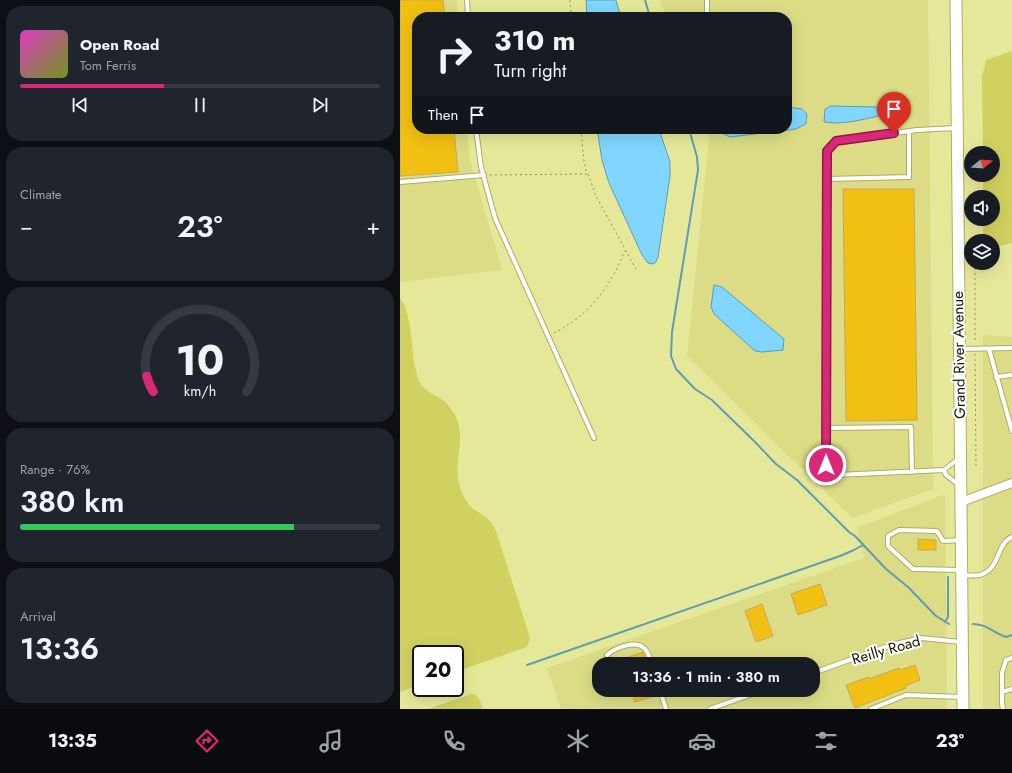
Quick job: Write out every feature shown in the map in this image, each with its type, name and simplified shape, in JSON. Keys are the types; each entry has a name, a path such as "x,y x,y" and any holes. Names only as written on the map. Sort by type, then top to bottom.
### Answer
{"main road":[{"name":"Grand River Avenue","path":"956,0 961,486 961,642 963,709"}],"street":[{"path":"961,502 1012,483"}],"lane":[{"path":"467,0 468,12"},
{"path":"707,0 707,12"},
{"path":"957,128 909,131 836,141 827,151 826,465 836,475 944,470 960,456"},
{"path":"827,178 910,178 909,131"},
{"path":"477,134 484,176 498,224 594,438"},
{"path":"400,182 484,176"},
{"path":"959,349 1012,348"},
{"path":"989,349 1012,431"},
{"path":"996,377 1012,375"},
{"path":"826,428 911,427 912,472"},
{"path":"944,470 946,475 961,486"},
{"path":"961,540 943,541 937,531 899,530 888,536 888,546 913,569 961,572 979,575 989,571 997,559 1004,543 1012,537"},
{"name":"Reilly Road","path":"820,671 892,646 921,638 961,642"},
{"path":"607,655 613,650 622,647 637,645 643,647 647,651 649,657"},
{"path":"1004,709 1002,704 1002,673 1006,660 1012,658"},
{"path":"1002,692 1012,689"},
{"path":"871,709 906,695 962,697"},
{"path":"662,697 666,709"},
{"path":"710,709 744,697"}],"path":[{"path":"570,0 571,12"},
{"path":"581,134 584,162 596,196 637,271"},
{"path":"484,176 588,174"},
{"path":"548,336 570,324 592,305 611,280 625,251"},
{"path":"975,270 976,469"}],"shaded area":[{"path":"400,0 457,0 458,12 412,12 412,134 467,134 470,160 502,270 400,282"},
{"path":"660,0 928,0 933,489 852,518 687,356 709,138 708,134 792,134 792,12 664,12"},
{"path":"1012,51 1012,243 1000,246 1000,234 983,234 983,226 1000,226 1000,190 983,190 983,182 1000,182 1000,146 983,146 982,77 986,60"},
{"path":"400,298 408,315 414,361 419,381 424,388 446,403 455,415 460,433 458,475 462,493 470,506 488,519 495,528 530,638 527,647 464,669 464,645 412,645 412,687 400,692"},
{"path":"983,335 1012,337 1012,709 983,709"},
{"path":"945,494 947,709 561,709 547,668 864,558 857,528"},
{"path":"471,694 476,695 483,709 428,709 464,697"}],"water":[{"path":"586,0 616,0 620,12 587,12"},
{"path":"831,106 876,107 880,112 878,116 858,120 838,123 824,122 825,109"},
{"path":"792,108 802,109 807,114 806,124 792,129"},
{"path":"598,134 661,134 670,162 670,176 658,257 656,262 653,264 648,263 642,255 609,183 602,160"},
{"path":"724,134 755,134 730,137"},
{"path":"714,285 722,287 784,339 783,350 762,352 755,351 714,314 711,307"}],"building":[{"path":"400,0 443,0 444,12 412,12 412,134 454,134 458,172 400,176"},
{"path":"843,189 914,189 917,420 846,421"},
{"path":"918,539 936,540 936,550 918,550"},
{"path":"820,584 827,605 798,615 791,594"},
{"path":"762,604 773,636 756,642 745,611"},
{"path":"643,652 645,657 629,657"},
{"path":"915,665 920,680 905,686 906,688 855,708 846,685 869,677 869,679 899,668 900,670"},
{"path":"633,697 651,697 635,702"}],"waterway":[{"path":"645,0 649,12"},
{"path":"690,134 697,157 698,170 672,332 671,356 676,369 695,389 712,400 776,464 797,480 849,532 855,536 886,569 908,587 936,616 949,624"},
{"path":"527,665 840,556 863,545"},
{"path":"945,622 948,617 948,577"},
{"path":"973,624 987,627 1006,637 1012,635"}],"route":[{"path":"826,465 827,151 836,141 894,133"}]}
